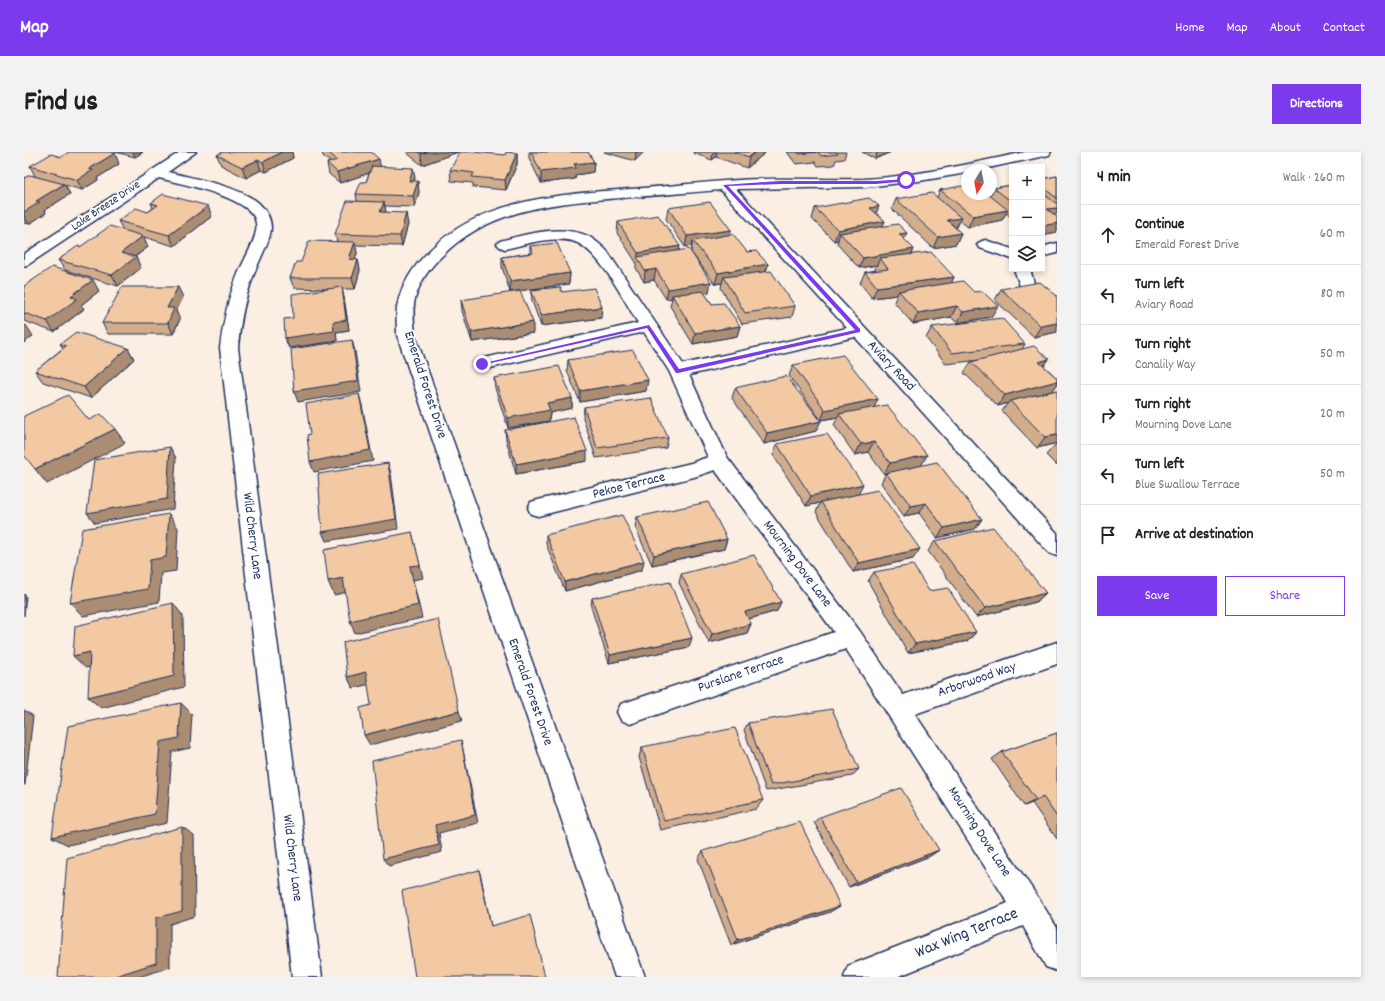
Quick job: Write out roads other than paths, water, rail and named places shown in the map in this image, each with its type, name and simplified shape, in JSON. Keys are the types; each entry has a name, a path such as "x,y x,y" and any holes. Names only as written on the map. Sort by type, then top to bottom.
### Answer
{"street":[{"name":"Lake Breeze Drive","path":"24,261 189,152"},
{"name":"Emerald Forest Drive","path":"630,977 406,335 405,313 409,293 418,273 431,256 449,240 481,221 525,206 559,199 725,185 780,182 870,183 906,180 1044,152"},
{"name":"Wild Cherry Lane","path":"156,173 239,197 256,209 261,216 264,225 263,233 238,294 230,326 229,348 307,977"},
{"name":"Aviary Road","path":"725,185 1057,546"},
{"name":"Mourning Dove Lane","path":"505,244 555,235 578,238 593,246 602,254 678,371 719,461 852,637 1029,909 1057,956"},
{"path":"984,245 1009,253"},
{"path":"1045,251 1057,248"},
{"path":"482,364 649,326"},
{"path":"678,371 859,331"},
{"name":"Pekoe Terrace","path":"538,508 694,470 719,461"},
{"name":"Purslane Terrace","path":"630,712 852,637"},
{"name":"Arborwood Way","path":"898,708 1057,653"},
{"name":"Wax Wing Terrace","path":"859,977 1029,909"}]}
